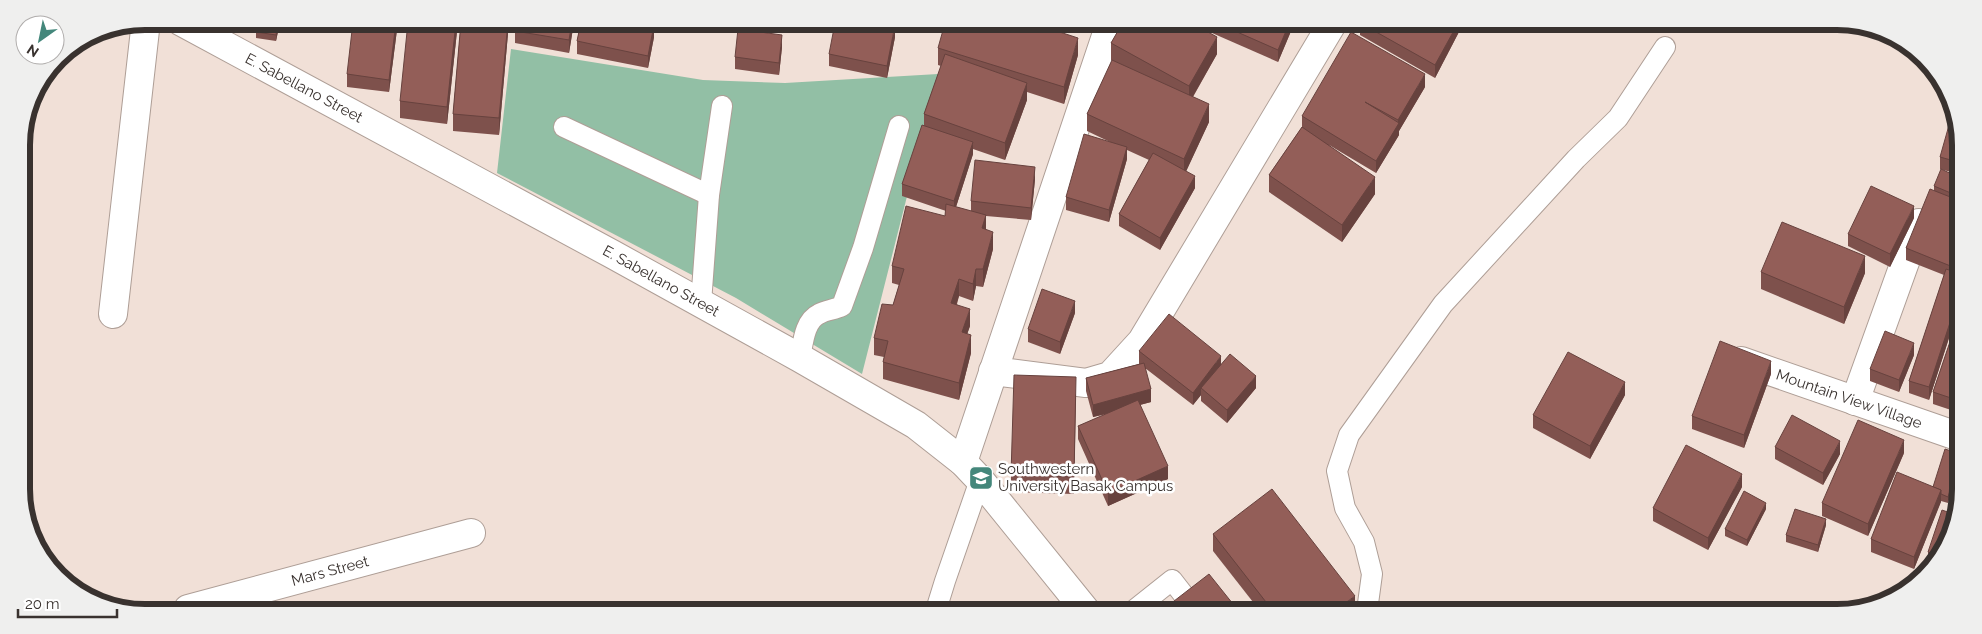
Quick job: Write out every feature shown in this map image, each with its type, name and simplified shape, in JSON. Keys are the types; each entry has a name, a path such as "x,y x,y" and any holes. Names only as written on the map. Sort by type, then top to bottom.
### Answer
{"street":[{"path":"113,314 145,30"},
{"name":"E. Sabellano Street","path":"197,30 701,303 916,425 972,471 1080,604"},
{"path":"972,471 993,371 1108,30"},
{"path":"993,371 1086,383 1110,376 1142,341 1328,30"},
{"path":"1855,401 1919,223"},
{"name":"Mountain View Village","path":"1741,361 1952,434"},
{"name":"Mars Street","path":"207,604 471,533"}],"lane":[{"path":"1368,604 1372,574 1364,542 1345,508 1337,470 1349,435 1443,304 1576,159 1618,118 1665,47"},
{"path":"701,303 709,196 722,106"},
{"path":"800,358 807,326 818,314 832,311 842,306 862,248 899,126"},
{"path":"564,127 709,196"},
{"path":"938,604 972,471"},
{"path":"1142,604 1172,580 1186,598"}],"green space":[{"path":"511,49 703,80 785,83 938,74 862,374 736,298 497,173"}],"building":[{"path":"256,30 277,30 276,35 256,32"},
{"path":"352,30 395,30 389,80 347,74"},
{"path":"407,30 455,30 447,107 400,101"},
{"path":"460,30 507,30 499,118 453,114"},
{"path":"515,30 571,30 569,40"},
{"path":"579,30 653,30 648,56 577,41"},
{"path":"738,30 782,35 779,63 735,57"},
{"path":"834,30 894,30 887,66 829,54"},
{"path":"943,30 1053,30 1078,38 1064,87 938,48"},
{"path":"1119,30 1205,30 1217,37 1189,86 1111,43"},
{"path":"1233,30 1286,30 1278,50"},
{"path":"1373,30 1454,30 1435,65"},
{"path":"1351,32 1425,74 1398,120 1365,102 1399,123 1376,161 1302,116"},
{"path":"945,54 1027,83 1005,143 924,114"},
{"path":"1112,60 1209,104 1184,159 1087,114"},
{"path":"1950,122 1952,160 1940,157"},
{"path":"922,125 973,142 954,201 902,184"},
{"path":"1302,127 1375,177 1342,225 1269,175"},
{"path":"1084,134 1127,147 1109,210 1066,197"},
{"path":"1153,153 1195,176 1160,238 1119,214"},
{"path":"975,160 1035,167 1031,208 971,201"},
{"path":"1941,169 1952,174 1952,194 1934,186"},
{"path":"1871,186 1914,206 1890,254 1848,234"},
{"path":"1930,189 1952,198 1952,267 1906,248"},
{"path":"946,204 986,215 982,228 993,232 983,269 976,269 973,284 959,279 951,303 970,309 962,332 971,335 959,383 883,362 888,341 874,338 882,304 893,305 904,269 892,266 906,206 945,216"},
{"path":"1782,222 1865,256 1844,307 1761,272"},
{"path":"1946,269 1952,271 1952,316 1929,387 1909,381"},
{"path":"1042,289 1075,301 1060,342 1028,329"},
{"path":"1169,314 1221,356 1193,393 1139,351"},
{"path":"1885,331 1914,343 1899,380 1870,369"},
{"path":"1952,336 1952,398 1933,392"},
{"path":"1720,341 1771,361 1744,435 1692,416"},
{"path":"1568,352 1625,382 1590,446 1533,415"},
{"path":"1230,354 1256,376 1227,410 1201,388"},
{"path":"1144,363 1151,389 1093,405 1086,378"},
{"path":"1014,375 1076,377 1074,477 1011,475"},
{"path":"1138,400 1168,466 1108,493 1078,426"},
{"path":"1792,415 1840,441 1823,473 1775,447"},
{"path":"1858,420 1904,440 1868,524 1822,503"},
{"path":"1686,445 1742,474 1708,538 1653,508"},
{"path":"1945,449 1952,451 1952,484 1948,497 1941,494 1941,490 1933,487"},
{"path":"1897,472 1941,490 1914,557 1871,539"},
{"path":"1272,489 1355,596 1344,604 1268,604 1213,534"},
{"path":"1744,491 1766,503 1747,540 1725,529"},
{"path":"1795,509 1826,519 1818,545 1786,535"},
{"path":"1942,510 1949,513 1946,526 1933,553 1928,552"},
{"path":"1209,574 1233,604 1170,604"}],"place":[{"name":"Southwestern University Basak Campus","path":"981,478"}]}
